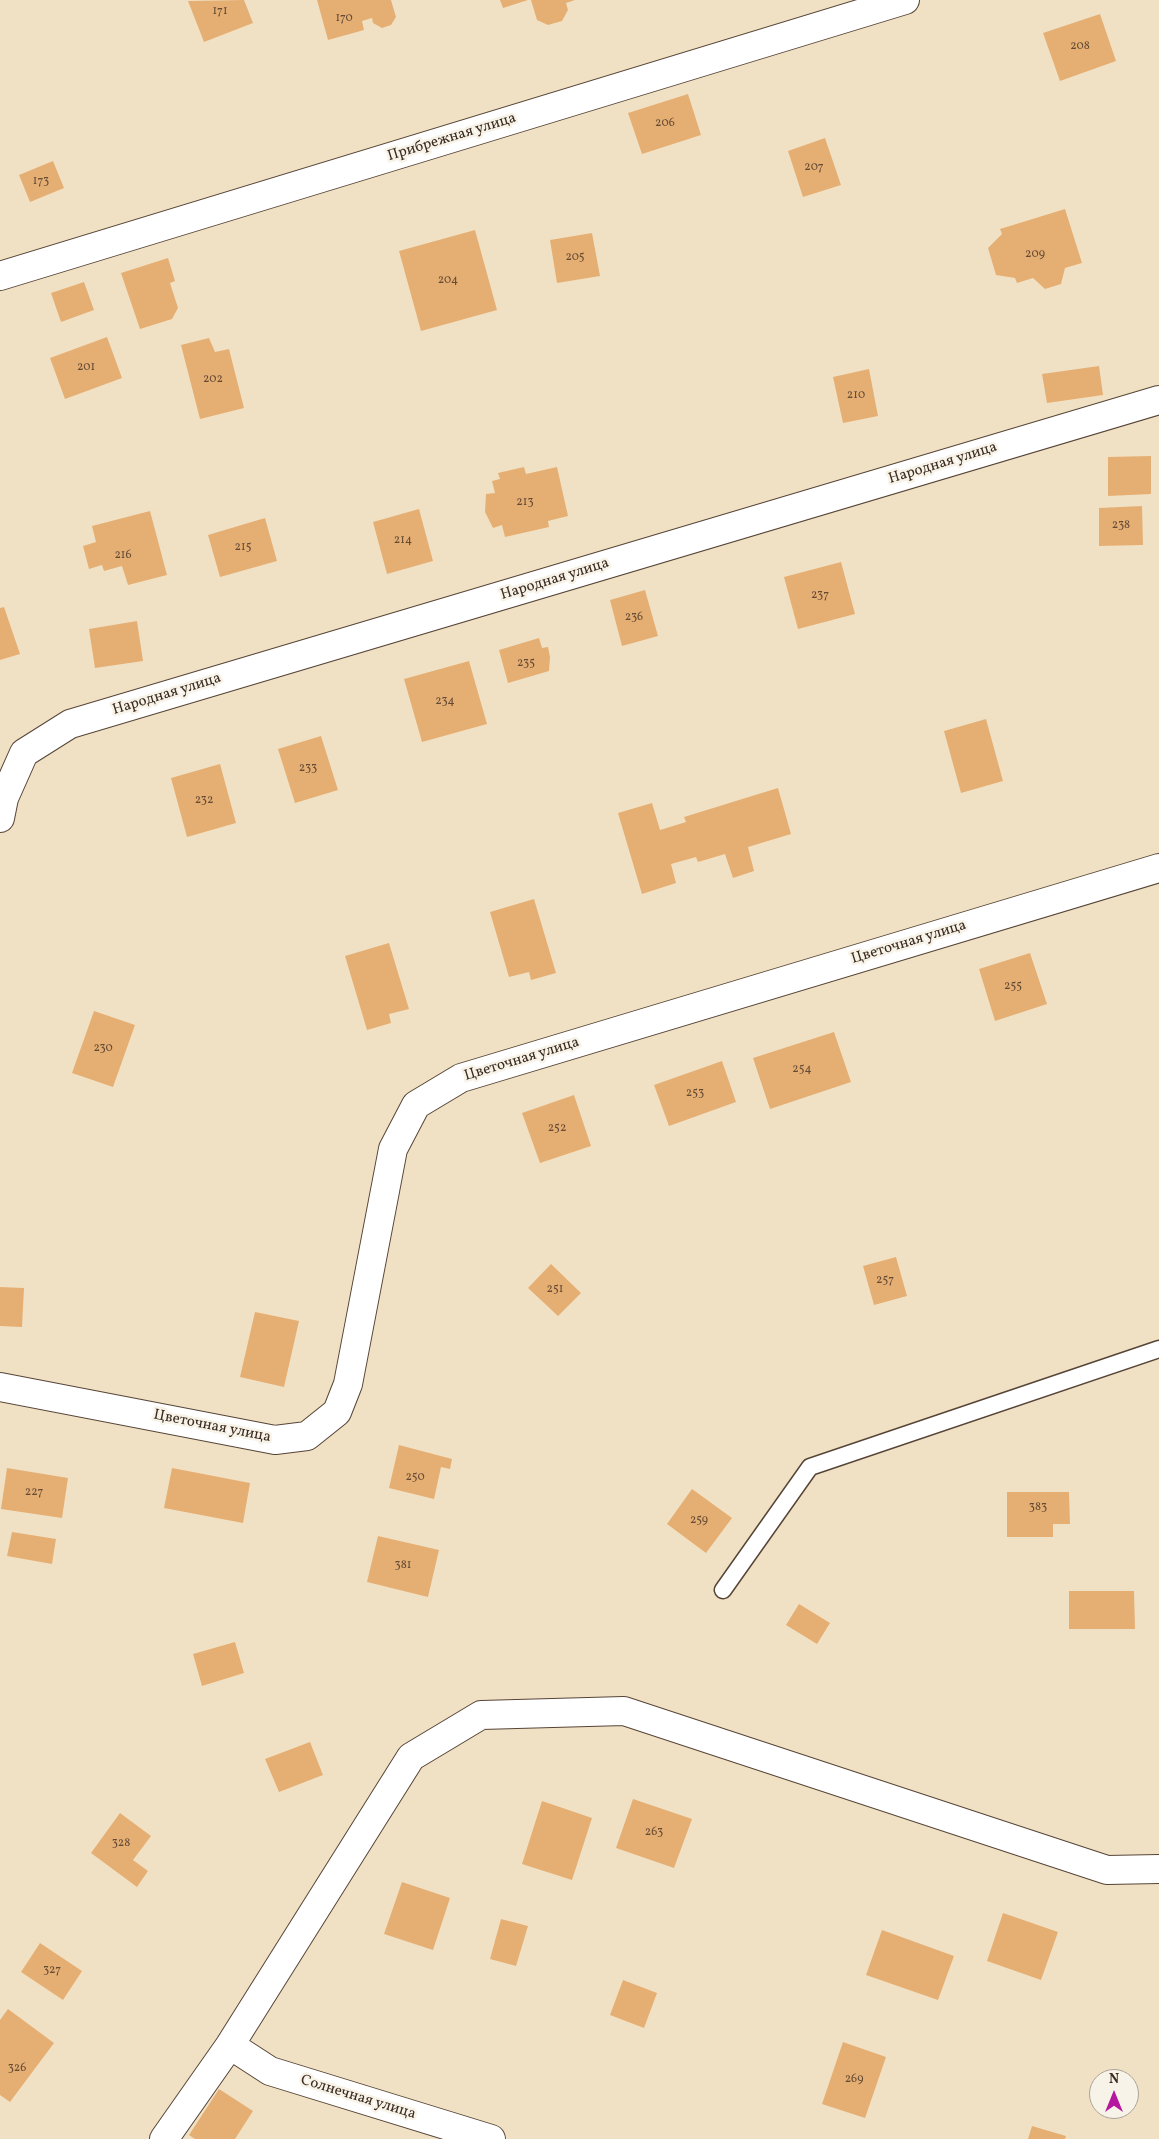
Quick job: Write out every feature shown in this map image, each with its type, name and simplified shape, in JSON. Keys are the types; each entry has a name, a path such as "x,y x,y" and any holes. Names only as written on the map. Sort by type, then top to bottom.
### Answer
{"street":[{"name":"Прибрежная улица","path":"0,276 905,0"},
{"name":"Народная улица","path":"0,818 4,798 24,753 70,724 1159,400"},
{"name":"Цветочная улица","path":"0,1387 275,1440 307,1436 337,1412 348,1384 393,1149 416,1105 461,1078 1159,868"},
{"path":"164,2139 230,2046 411,1757 481,1715 624,1711 1107,1870 1159,1869"},
{"name":"Солнечная улица","path":"230,2046 270,2071 491,2139"}],"lane":[{"path":"723,1590 810,1467 1159,1349"}],"building":[{"path":"244,0 253,23 204,42 188,1"},
{"path":"317,0 391,0 396,17 391,25 382,28 373,23 372,18 362,21 364,30 328,40"},
{"path":"500,0 528,0 503,8"},
{"path":"531,0 575,0 566,3 568,10 562,21 548,25 537,20"},
{"path":"1100,14 1116,61 1060,81 1043,33"},
{"path":"688,94 701,135 642,154 628,113"},
{"path":"825,138 841,185 803,197 788,151"},
{"path":"53,161 64,188 30,202 19,175"},
{"path":"1065,209 1082,263 1065,268 1061,284 1045,289 1033,278 1017,283 1015,278 996,275 988,248 1002,234 1000,229"},
{"path":"475,230 497,310 421,331 399,251"},
{"path":"592,233 600,276 557,283 550,240"},
{"path":"168,258 175,281 170,283 178,308 172,319 140,329 121,273"},
{"path":"84,282 94,310 61,322 51,293"},
{"path":"107,337 122,378 65,399 50,358"},
{"path":"209,338 215,352 229,349 244,408 200,419 181,345"},
{"path":"1099,366 1103,395 1047,403 1042,374"},
{"path":"869,369 878,416 843,423 833,377"},
{"path":"1151,456 1151,494 1108,496 1108,457"},
{"path":"524,467 526,474 557,467 568,516 548,521 549,527 505,537 502,525 493,528 485,512 486,494 495,493 492,481 500,479 498,473"},
{"path":"1142,506 1143,545 1099,546 1099,508"},
{"path":"419,509 433,561 387,574 373,522"},
{"path":"150,511 167,575 128,585 122,566 104,571 102,565 89,569 83,546 96,542 92,526"},
{"path":"265,518 277,561 220,577 208,535"},
{"path":"841,562 855,614 798,629 784,577"},
{"path":"645,590 658,636 622,646 610,600"},
{"path":"4,607 20,654 0,660 0,608"},
{"path":"137,621 143,661 95,668 89,629"},
{"path":"539,638 542,648 548,647 550,657 549,671 508,683 499,650"},
{"path":"469,661 487,724 422,742 404,679"},
{"path":"986,719 1003,781 961,793 944,731"},
{"path":"321,736 338,790 295,803 278,749"},
{"path":"220,764 236,823 187,837 171,778"},
{"path":"778,788 791,834 748,847 754,871 733,878 725,854 698,862 696,857 671,864 676,883 642,894 618,813 652,803 660,830 686,822 684,817"},
{"path":"534,899 556,973 531,980 529,972 509,977 490,912"},
{"path":"389,943 409,1009 389,1014 391,1023 367,1030 345,956"},
{"path":"1030,953 1047,1004 995,1021 979,969"},
{"path":"94,1011 135,1025 113,1087 72,1073"},
{"path":"834,1032 851,1082 770,1109 753,1058"},
{"path":"722,1061 736,1102 669,1126 654,1085"},
{"path":"574,1095 591,1146 540,1163 522,1113"},
{"path":"896,1257 907,1296 874,1305 863,1266"},
{"path":"551,1264 581,1293 558,1316 528,1288"},
{"path":"0,1287 24,1288 22,1327 0,1326"},
{"path":"255,1312 299,1321 284,1387 240,1377"},
{"path":"399,1445 452,1459 450,1469 441,1467 434,1499 389,1488"},
{"path":"7,1468 68,1478 62,1518 1,1509"},
{"path":"172,1468 250,1483 243,1523 164,1508"},
{"path":"692,1489 732,1518 706,1553 667,1524"},
{"path":"1007,1492 1069,1492 1070,1524 1053,1524 1053,1537 1007,1537"},
{"path":"12,1532 56,1539 52,1564 7,1556"},
{"path":"378,1536 439,1550 428,1597 367,1582"},
{"path":"1069,1591 1134,1591 1135,1629 1069,1629"},
{"path":"799,1604 830,1623 817,1644 786,1625"},
{"path":"235,1642 244,1673 202,1686 193,1654"},
{"path":"310,1742 323,1775 279,1792 265,1759"},
{"path":"633,1799 692,1819 674,1868 616,1848"},
{"path":"542,1801 592,1818 572,1880 522,1864"},
{"path":"120,1813 151,1836 133,1860 148,1871 137,1887 91,1853"},
{"path":"402,1882 450,1898 433,1950 384,1934"},
{"path":"1003,1913 1058,1932 1041,1980 987,1961"},
{"path":"501,1919 528,1926 516,1966 490,1959"},
{"path":"882,1930 954,1956 938,2000 866,1975"},
{"path":"40,1943 82,1971 63,2000 21,1972"},
{"path":"623,1980 657,1993 644,2028 610,2015"},
{"path":"8,2009 54,2043 10,2102 0,2095 0,2020"},
{"path":"843,2042 886,2057 865,2118 822,2104"},
{"path":"219,2089 253,2111 235,2139 195,2139 189,2135"},
{"path":"1032,2126 1066,2136 1065,2139 1028,2139"}]}
